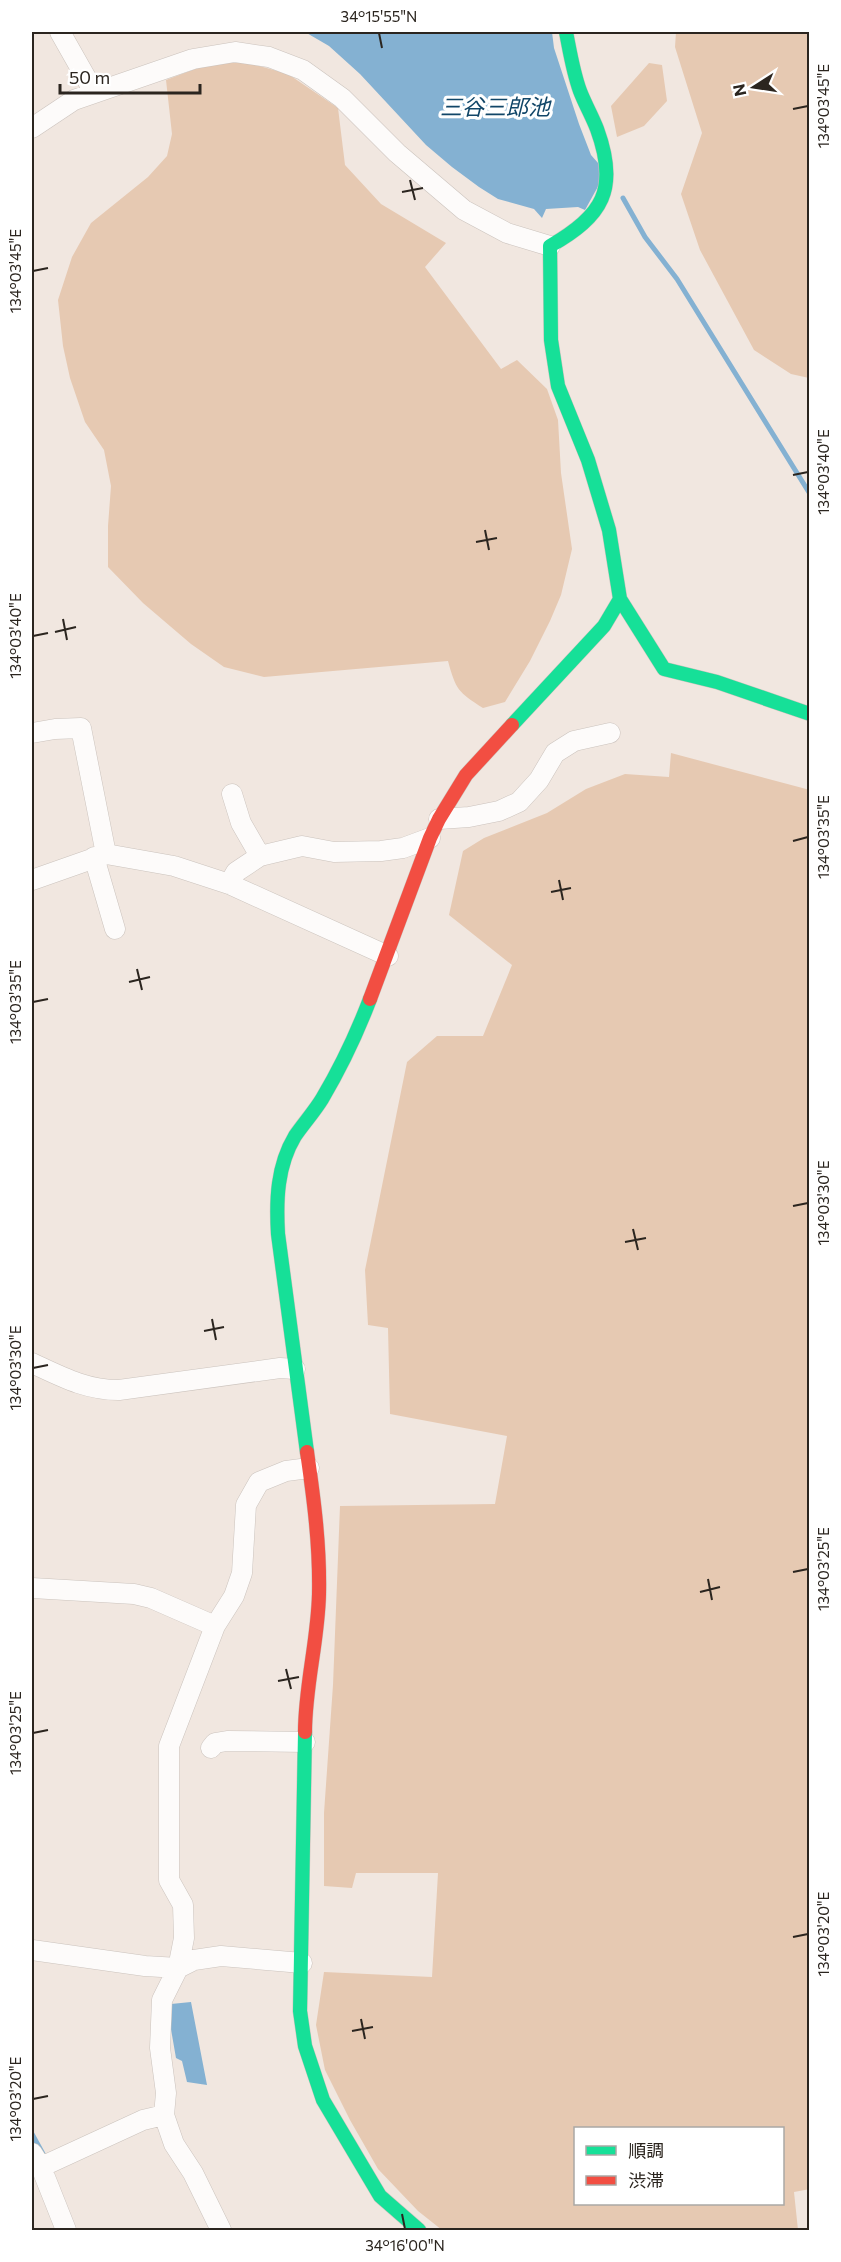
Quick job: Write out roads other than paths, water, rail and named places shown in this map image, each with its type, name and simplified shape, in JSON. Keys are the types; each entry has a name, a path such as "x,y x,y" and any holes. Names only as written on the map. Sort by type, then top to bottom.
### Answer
{"street":[{"path":"60,32 94,92"},
{"path":"32,128 74,100 193,59 235,52 269,57 303,70 342,98 398,153 464,210 507,233 550,246 585,226 602,203 606,179 605,158 600,138 580,90 566,32"},
{"path":"550,246 551,340 558,386 588,460 609,530 620,599 664,669 717,682 810,714"},
{"path":"419,2230 380,2196 323,2100 305,2046 300,2011 305,1705 319,1597 319,1538 278,1234 276,1206 279,1176 294,1138 322,1099 357,1032 439,819 466,775 604,626 620,599"},
{"path":"32,733 81,728 100,855 115,929"},
{"path":"439,819 469,817 499,811 519,802 540,780 555,753 574,741 610,733"},
{"path":"231,794 241,824 260,856"},
{"path":"229,885 237,872 260,856 302,846 334,852 381,851 403,848 430,838"},
{"path":"32,880 100,855 174,866 229,885 388,956"},
{"path":"32,1363 80,1385 99,1390 119,1390 280,1368 295,1369"},
{"path":"221,2230 193,2173 174,2144 164,2115 166,2092 160,2048 162,2000 178,1968 184,1938 183,1905 169,1880 169,1746 215,1626 234,1596 242,1573 246,1504 259,1482 286,1471 309,1468"},
{"path":"32,1588 134,1594 151,1598 215,1626"},
{"path":"211,1748 215,1743 227,1741 305,1742"},
{"path":"32,1950 145,1966 178,1968 194,1960 221,1956 302,1962"},
{"path":"66,2230 43,2162 143,2120 164,2115"}],"water":[{"name":"三谷三郎池","path":"305,32 552,32 554,48 579,124 591,155 606,172 585,210 578,207 546,209 542,218 534,209 498,199 452,167 426,145 360,74 329,46"},
{"path":"191,2002 207,2085 187,2082 182,2061 176,2058 168,2012 171,2004"}],"waterway":[{"path":"623,198 645,237 677,279 810,494"},
{"path":"32,2134 43,2154"}]}
